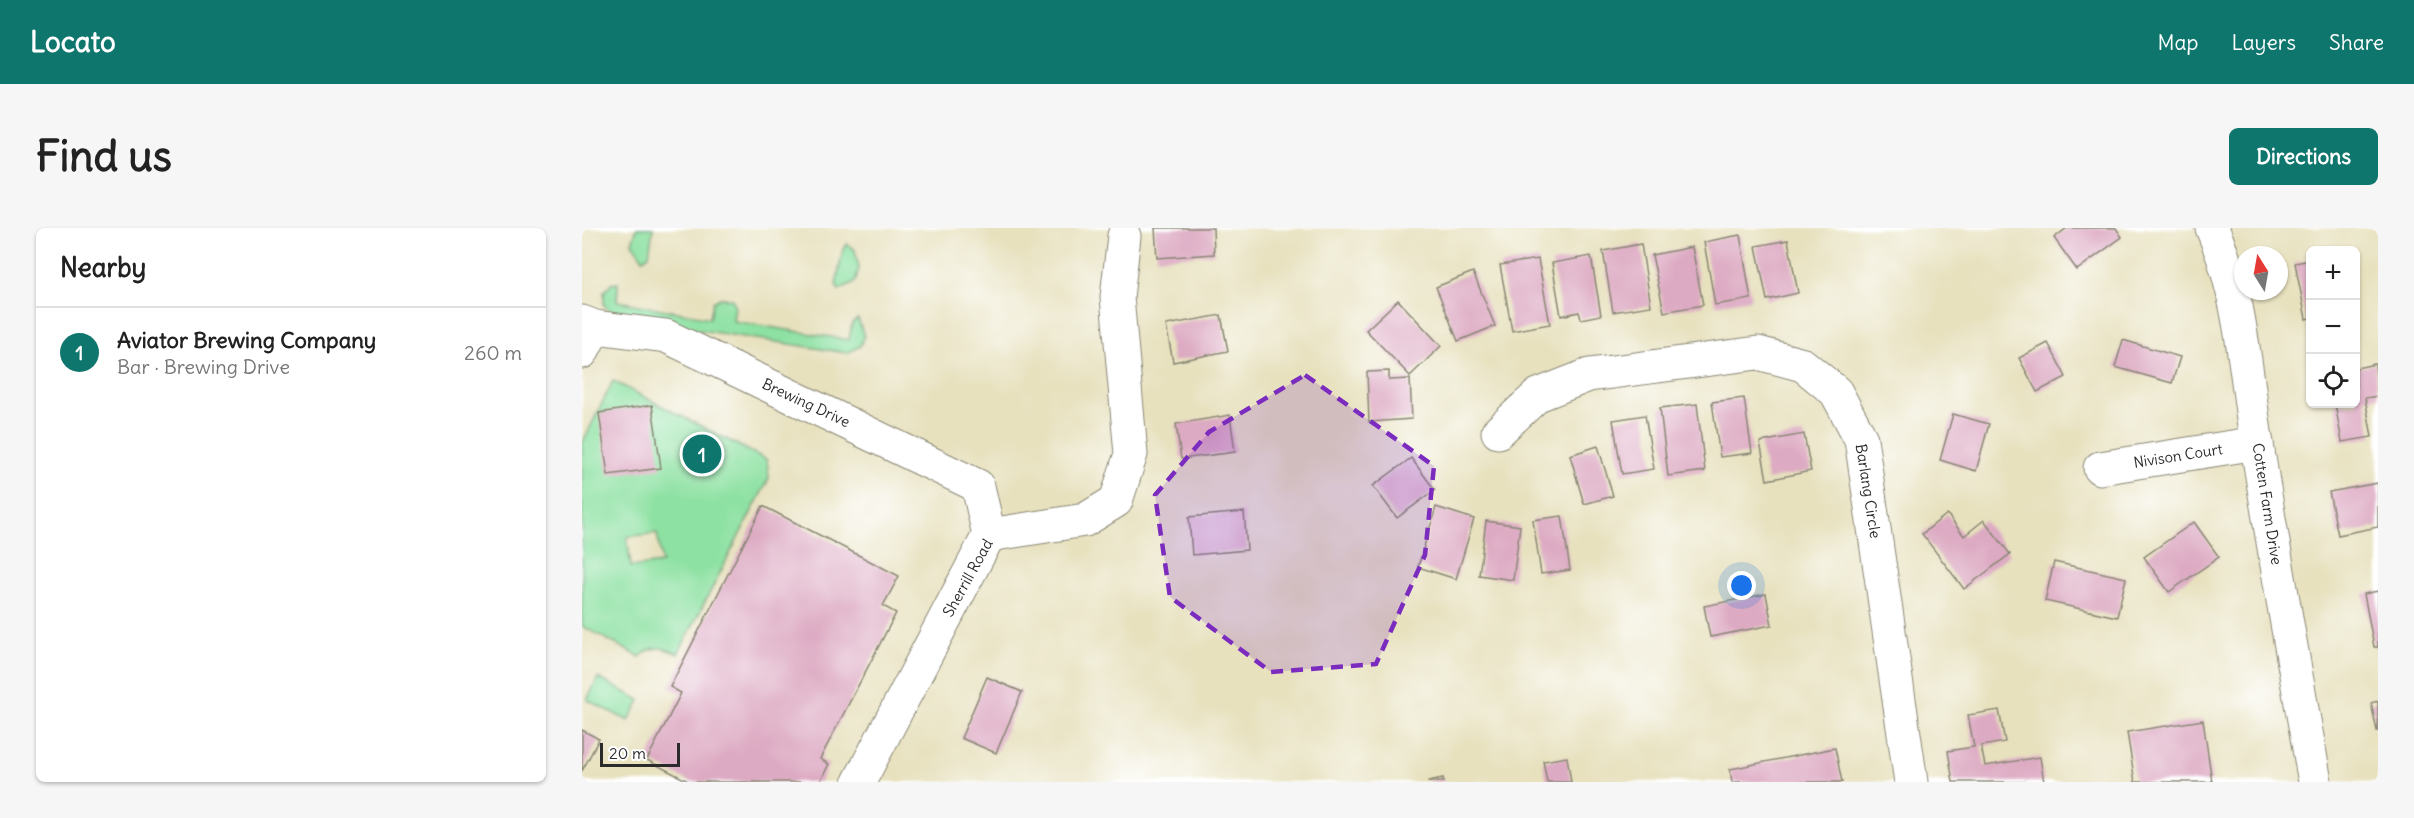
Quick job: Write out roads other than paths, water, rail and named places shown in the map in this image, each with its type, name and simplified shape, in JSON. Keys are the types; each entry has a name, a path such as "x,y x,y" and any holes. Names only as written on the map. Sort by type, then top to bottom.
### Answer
{"street":[{"name":"Cotten Farm Drive","path":"2212,228 2233,288 2315,782"},
{"name":"Sherrill Road","path":"860,782 989,535 1085,520 1116,501 1131,454 1117,297 1124,236"},
{"name":"Brewing Drive","path":"586,334 666,336 978,486 989,535"},
{"name":"Barlang Circle","path":"1498,432 1538,395 1589,375 1758,352 1803,365 1836,392 1861,439 1911,782"},
{"name":"Nivison Court","path":"2100,468 2257,443"}],"place":[{"name":"Aviator Brewing Company","path":"702,454"}]}
